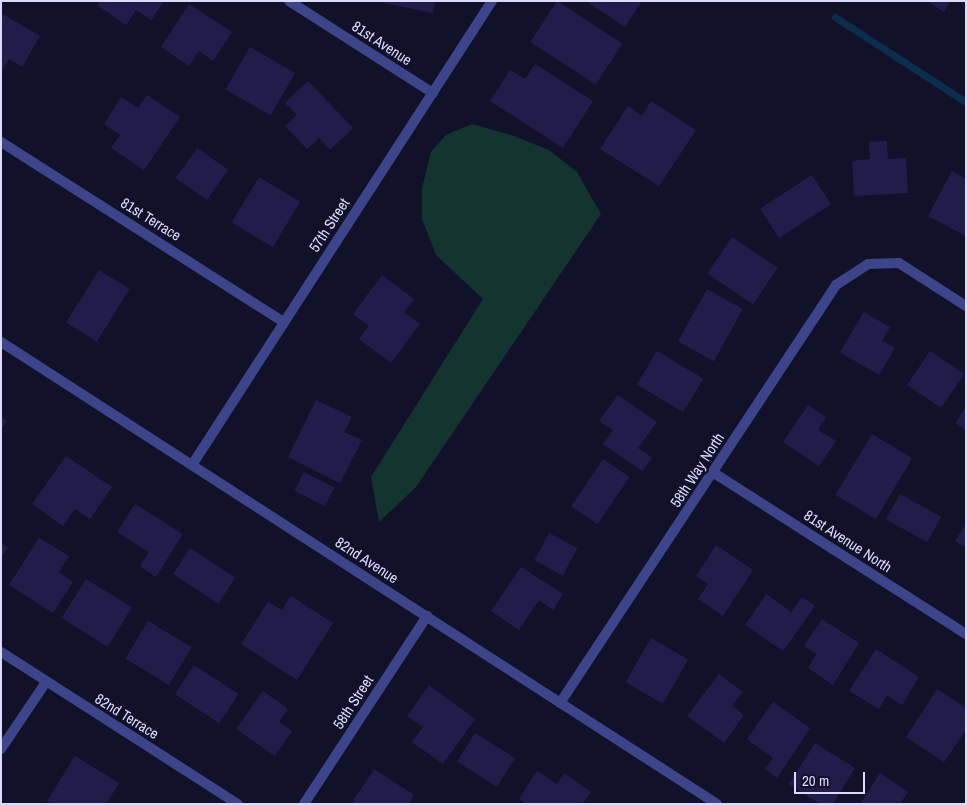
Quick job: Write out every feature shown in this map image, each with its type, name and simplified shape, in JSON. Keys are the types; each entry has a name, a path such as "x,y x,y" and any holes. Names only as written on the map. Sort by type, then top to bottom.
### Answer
{"street":[{"name":"81st Avenue","path":"289,1 433,93"},
{"name":"57th Street","path":"192,465 492,1"},
{"name":"81st Terrace","path":"1,142 284,322"},
{"name":"58th Way North","path":"560,703 714,473 836,285 868,264 899,263 966,306"},
{"name":"82nd Avenue","path":"1,342 717,804"},
{"name":"81st Avenue North","path":"714,473 966,634"},
{"name":"58th Street","path":"304,804 426,616"},
{"name":"82nd Terrace","path":"1,652 238,804"},
{"path":"1,749 46,682"}],"green space":[{"path":"472,124 511,135 549,150 577,172 601,214 416,487 379,522 371,477 483,299 436,255 422,219 422,188 431,152 446,135"}],"building":[{"path":"100,1 164,1 151,20 136,10 126,25 97,5"},
{"path":"384,1 435,1 433,13 384,3"},
{"path":"557,1 622,43 596,85 530,42"},
{"path":"586,1 642,1 625,27"},
{"path":"927,1 950,1 944,12"},
{"path":"189,4 232,32 213,61 199,51 189,66 161,47"},
{"path":"1,13 40,36 22,67 9,59 1,72"},
{"path":"250,47 295,73 271,115 226,89"},
{"path":"535,64 593,101 563,148 490,101 510,70 525,79"},
{"path":"308,81 353,128 330,150 319,138 307,149 285,126 297,115 285,103"},
{"path":"147,95 180,117 144,170 111,148 120,135 104,124 121,97 138,108"},
{"path":"651,101 696,130 659,186 600,149 628,106 642,116"},
{"path":"887,141 888,159 906,158 908,193 854,196 852,161 870,159 869,142"},
{"path":"197,148 228,170 207,200 176,178"},
{"path":"952,171 966,179 966,236 928,216"},
{"path":"812,175 831,204 779,238 760,209"},
{"path":"259,177 300,202 273,247 232,222"},
{"path":"732,237 778,268 753,304 707,273"},
{"path":"99,270 130,289 97,342 66,323"},
{"path":"382,275 414,299 404,312 420,324 391,363 359,339 369,326 353,314"},
{"path":"707,289 743,309 714,361 678,341"},
{"path":"864,312 890,327 882,341 895,348 879,375 840,352"},
{"path":"657,351 703,379 683,412 637,384"},
{"path":"930,351 964,374 941,408 907,385"},
{"path":"618,395 657,422 638,448 652,458 642,471 603,444 613,430 599,421"},
{"path":"316,400 352,417 344,432 362,440 340,483 288,457"},
{"path":"808,405 826,417 818,430 836,441 819,466 783,442"},
{"path":"966,406 966,430 956,423"},
{"path":"1,417 7,421 1,429"},
{"path":"872,434 912,458 876,519 835,495"},
{"path":"66,456 112,487 90,519 75,509 63,526 32,504"},
{"path":"603,459 630,477 598,524 571,506"},
{"path":"304,472 334,487 325,506 294,491"},
{"path":"900,494 941,517 927,542 886,519"},
{"path":"135,504 183,534 156,577 140,566 149,552 117,532"},
{"path":"966,524 966,548 955,541"},
{"path":"549,533 577,548 563,575 534,560"},
{"path":"39,538 69,556 59,572 73,582 53,613 9,585"},
{"path":"1,543 8,548 1,557"},
{"path":"716,545 753,570 723,616 698,599 708,584 696,576"},
{"path":"190,548 235,577 218,603 173,574"},
{"path":"521,567 563,594 553,610 539,600 519,630 491,611"},
{"path":"86,579 132,608 107,647 62,618"},
{"path":"766,594 791,612 802,597 815,606 783,651 745,625"},
{"path":"291,596 333,623 297,680 241,644 268,602 282,610"},
{"path":"822,619 859,643 833,685 808,668 816,654 804,646"},
{"path":"148,621 192,647 169,685 125,659"},
{"path":"651,638 688,660 663,704 626,682"},
{"path":"876,649 919,677 902,705 887,695 879,709 849,691"},
{"path":"194,665 238,694 219,723 175,694"},
{"path":"719,674 743,692 732,706 744,715 724,743 687,716"},
{"path":"429,685 475,719 443,764 412,742 423,727 407,716"},
{"path":"937,689 966,708 966,730 944,762 906,737"},
{"path":"263,691 288,709 279,722 292,731 275,756 236,729"},
{"path":"773,702 810,728 777,778 765,769 773,758 747,739"},
{"path":"475,733 515,758 497,787 457,762"},
{"path":"815,743 855,768 833,804 820,804 789,784"},
{"path":"75,756 119,783 106,804 52,804 47,801"},
{"path":"374,769 414,795 409,804 351,804"},
{"path":"537,771 557,784 564,773 591,792 582,804 527,804 519,799"},
{"path":"880,773 908,792 900,804 860,804"}],"waterway":[{"path":"835,17 966,102"}]}
